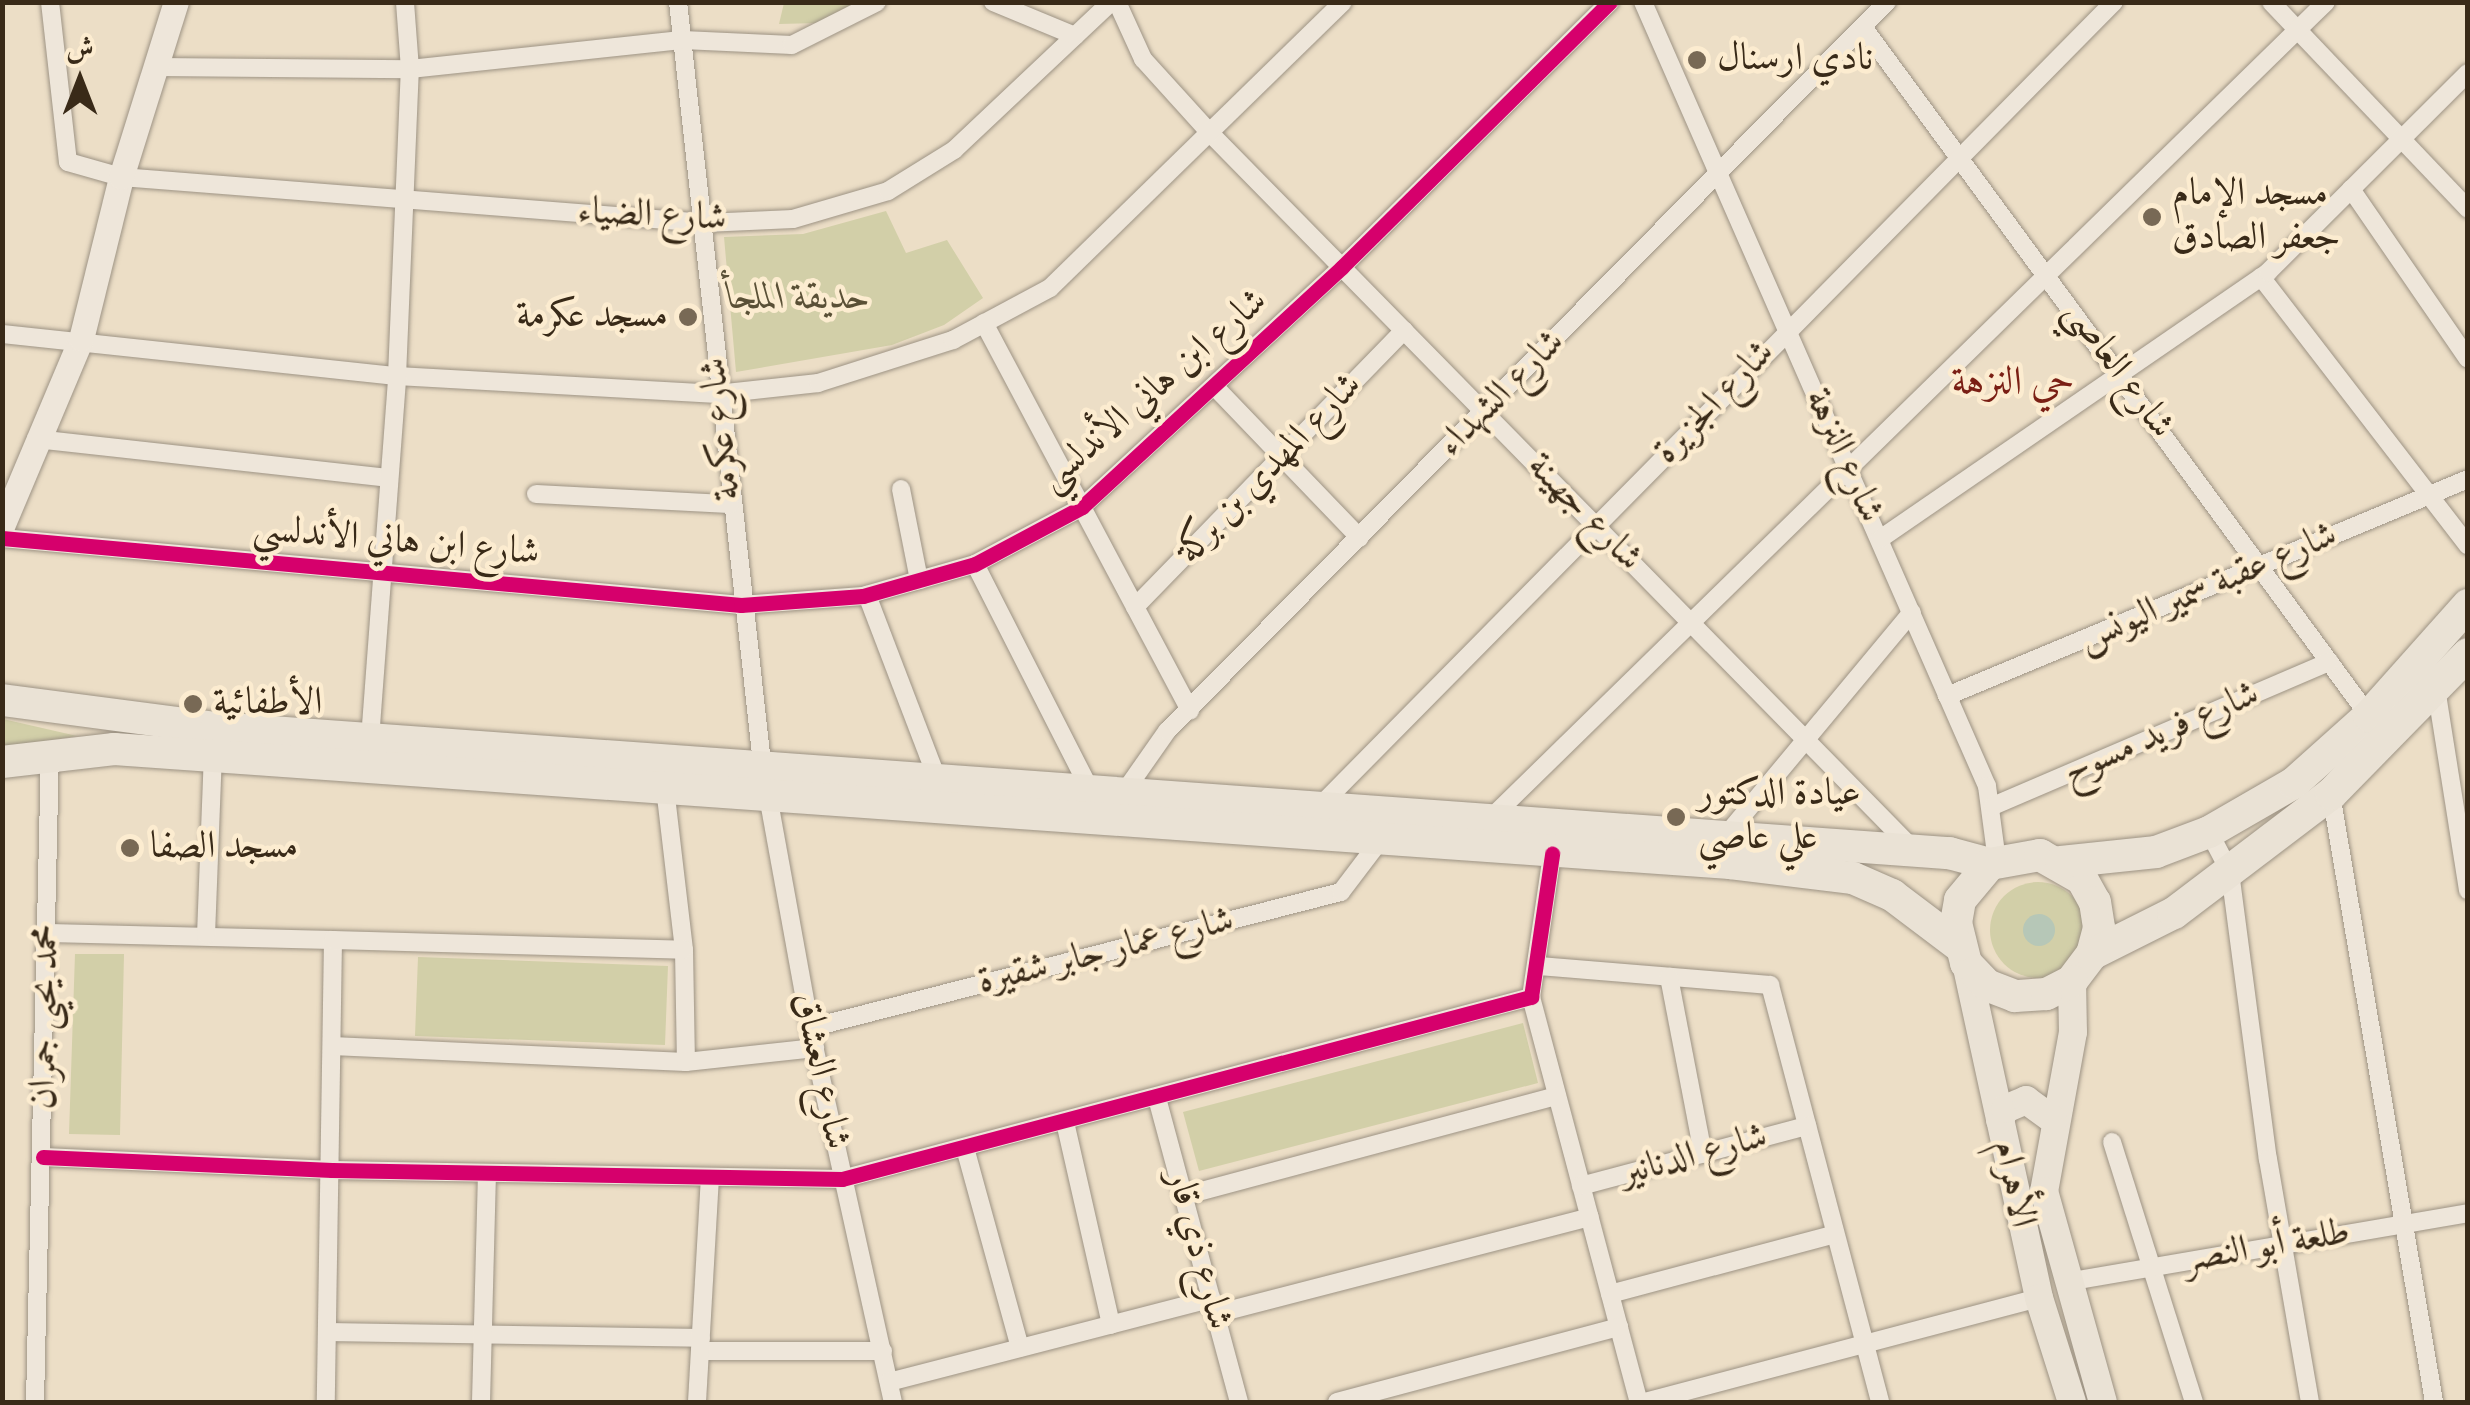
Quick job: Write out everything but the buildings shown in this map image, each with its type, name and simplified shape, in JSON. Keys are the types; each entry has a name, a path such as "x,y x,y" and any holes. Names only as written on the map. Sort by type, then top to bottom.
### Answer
{"highway":[{"path":"2,700 69,714 370,739 936,776 1916,851 1974,856 1993,863 2040,855 2060,862 2156,852 2209,832 2294,783 2369,716 2468,606"},
{"path":"2092,954 2174,913 2331,794 2468,654"},
{"path":"2,762 50,751 214,756 1853,878 1892,895 1962,954 1987,985 2015,996 2046,994 2072,980 2092,954 2099,928 2095,902 2060,862"},
{"path":"1962,954 1960,900 1993,863"}],"main road":[{"path":"2,526 82,339 121,177 176,2"},
{"name":"الأهرام","path":"1962,954 2038,1298 2072,1402"},
{"name":"الأهرام","path":"2072,980 2073,1032 2044,1191 2102,1402"},
{"path":"2000,1120 2005,1109 2026,1100 2054,1120"}],"street":[{"name":"شارع الضياء","path":"50,2 68,162 121,177 705,222 793,220 888,191 954,150 1114,2"},
{"path":"370,739 397,376 410,69 404,2"},
{"name":"شارع عكرمة","path":"678,2 705,222 717,394 768,796"},
{"path":"157,67 410,69 683,40 792,46 877,2"},
{"path":"993,2 1075,36"},
{"name":"شارع جهينة","path":"1114,2 1143,59 1210,133 1916,851"},
{"path":"2,334 82,339 397,376 717,394 818,383 984,323 1050,288 1343,2"},
{"name":"شارع ابن هاني الأندلسي","path":"2,538 741,605 867,595 975,564 1082,508 1342,267 1610,2"},
{"name":"شارع النزهة","path":"1643,2 1912,612 1993,806 1993,863"},
{"name":"شارع الشهداء","path":"1125,791 1167,732 1887,2"},
{"name":"شارع الجزيرة","path":"1319,806 1597,527 1786,328 2114,2"},
{"path":"2272,2 2468,209"},
{"path":"1490,820 1851,473 2326,2"},
{"name":"شارع العاصي","path":"1863,27 1962,154 2369,716"},
{"path":"1880,539 2261,277 2468,73"},
{"path":"2351,190 2468,359"},
{"path":"2261,277 2468,546"},
{"path":"984,323 1190,711"},
{"name":"شارع المهدي بن بركة","path":"1135,607 1404,330"},
{"path":"1215,387 1360,538"},
{"path":"36,439 388,478"},
{"name":"شارع عقبة سمير اليونس","path":"1947,696 2468,479"},
{"path":"902,489 919,580"},
{"path":"536,494 730,504"},
{"path":"975,564 1088,788"},
{"path":"867,595 936,776"},
{"path":"1723,839 1912,612"},
{"name":"شارع فريد مسوح","path":"1993,806 2328,662"},
{"path":"2436,687 2468,890"},
{"name":"محمد يحيى جمران","path":"36,1402 50,751"},
{"path":"206,935 214,756"},
{"path":"665,788 684,950 686,1062"},
{"path":"2331,794 2434,1402"},
{"name":"شارع العشاق","path":"768,796 814,1048 893,1402"},
{"path":"2209,832 2230,872 2310,1402"},
{"name":"شارع عمار جابر شقيرة","path":"810,1028 1341,892 1379,842"},
{"path":"1552,854 1539,966 1531,998 1642,1402 2038,1298"},
{"path":"48,933 684,950"},
{"path":"326,1402 333,940"},
{"path":"1539,966 1770,985 1880,1402"},
{"path":"1669,977 1704,1154"},
{"path":"43,1156 332,1170 842,1179 1531,998"},
{"path":"332,1046 686,1062 814,1048"},
{"path":"1183,1196 1558,1096"},
{"name":"شارع ذي قار","path":"1157,1098 1238,1402"},
{"path":"1065,1122 1111,1325"},
{"name":"شارع الدنانير","path":"1582,1186 1807,1126"},
{"path":"2112,1142 2194,1402"},
{"path":"966,1148 1020,1348"},
{"path":"481,1402 488,1174"},
{"path":"697,1402 710,1178"},
{"name":"طلعة أبو النصر","path":"2066,1282 2468,1213"},
{"path":"889,1382 1111,1325 1213,1307 1590,1216"},
{"path":"1610,1294 1836,1234"},
{"path":"1337,1402 1619,1327"},
{"path":"327,1332 482,1334 883,1351"}],"green space":[{"path":"784,3 862,3 819,23 779,24"},
{"name":"حديقة الملجأ","path":"886,211 906,253 947,240 983,298 944,325 892,345 736,372 724,237 803,234"},
{"path":"3,719 77,736 3,749"},
{"path":"2038,882 2056,886 2072,896 2082,912 2086,930 2082,948 2072,964 2056,974 2038,978 2020,974 2004,964 1994,948 1990,930 1994,912 2004,896 2020,886"},
{"path":"75,954 124,954 120,1135 69,1134"},
{"path":"418,957 668,966 665,1045 415,1036"},
{"path":"1523,1023 1538,1083 1199,1171 1183,1112"}],"shaded area":[{"path":"2039,914 2051,918 2055,930 2051,942 2039,946 2027,942 2023,930 2027,918"}],"cycle path":[{"path":"2,538 741,605 863,596 975,564 1082,507 1342,267 1610,2"},
{"path":"43,1157 332,1170 842,1179 1531,997 1552,854"}],"place":[{"name":"نادي ارسنال","path":"1697,60"},
{"name":"مسجد الإمام جعفر الصادق","path":"2152,217"},
{"name":"مسجد عكرمة","path":"688,317"},
{"name":"الأطفائية","path":"193,704"},
{"name":"عيادة الدكتور علي عاصي","path":"1676,817"},
{"name":"مسجد الصفا","path":"130,848"}],"district":[{"name":"حي النزهة","path":"2013,384"}]}
